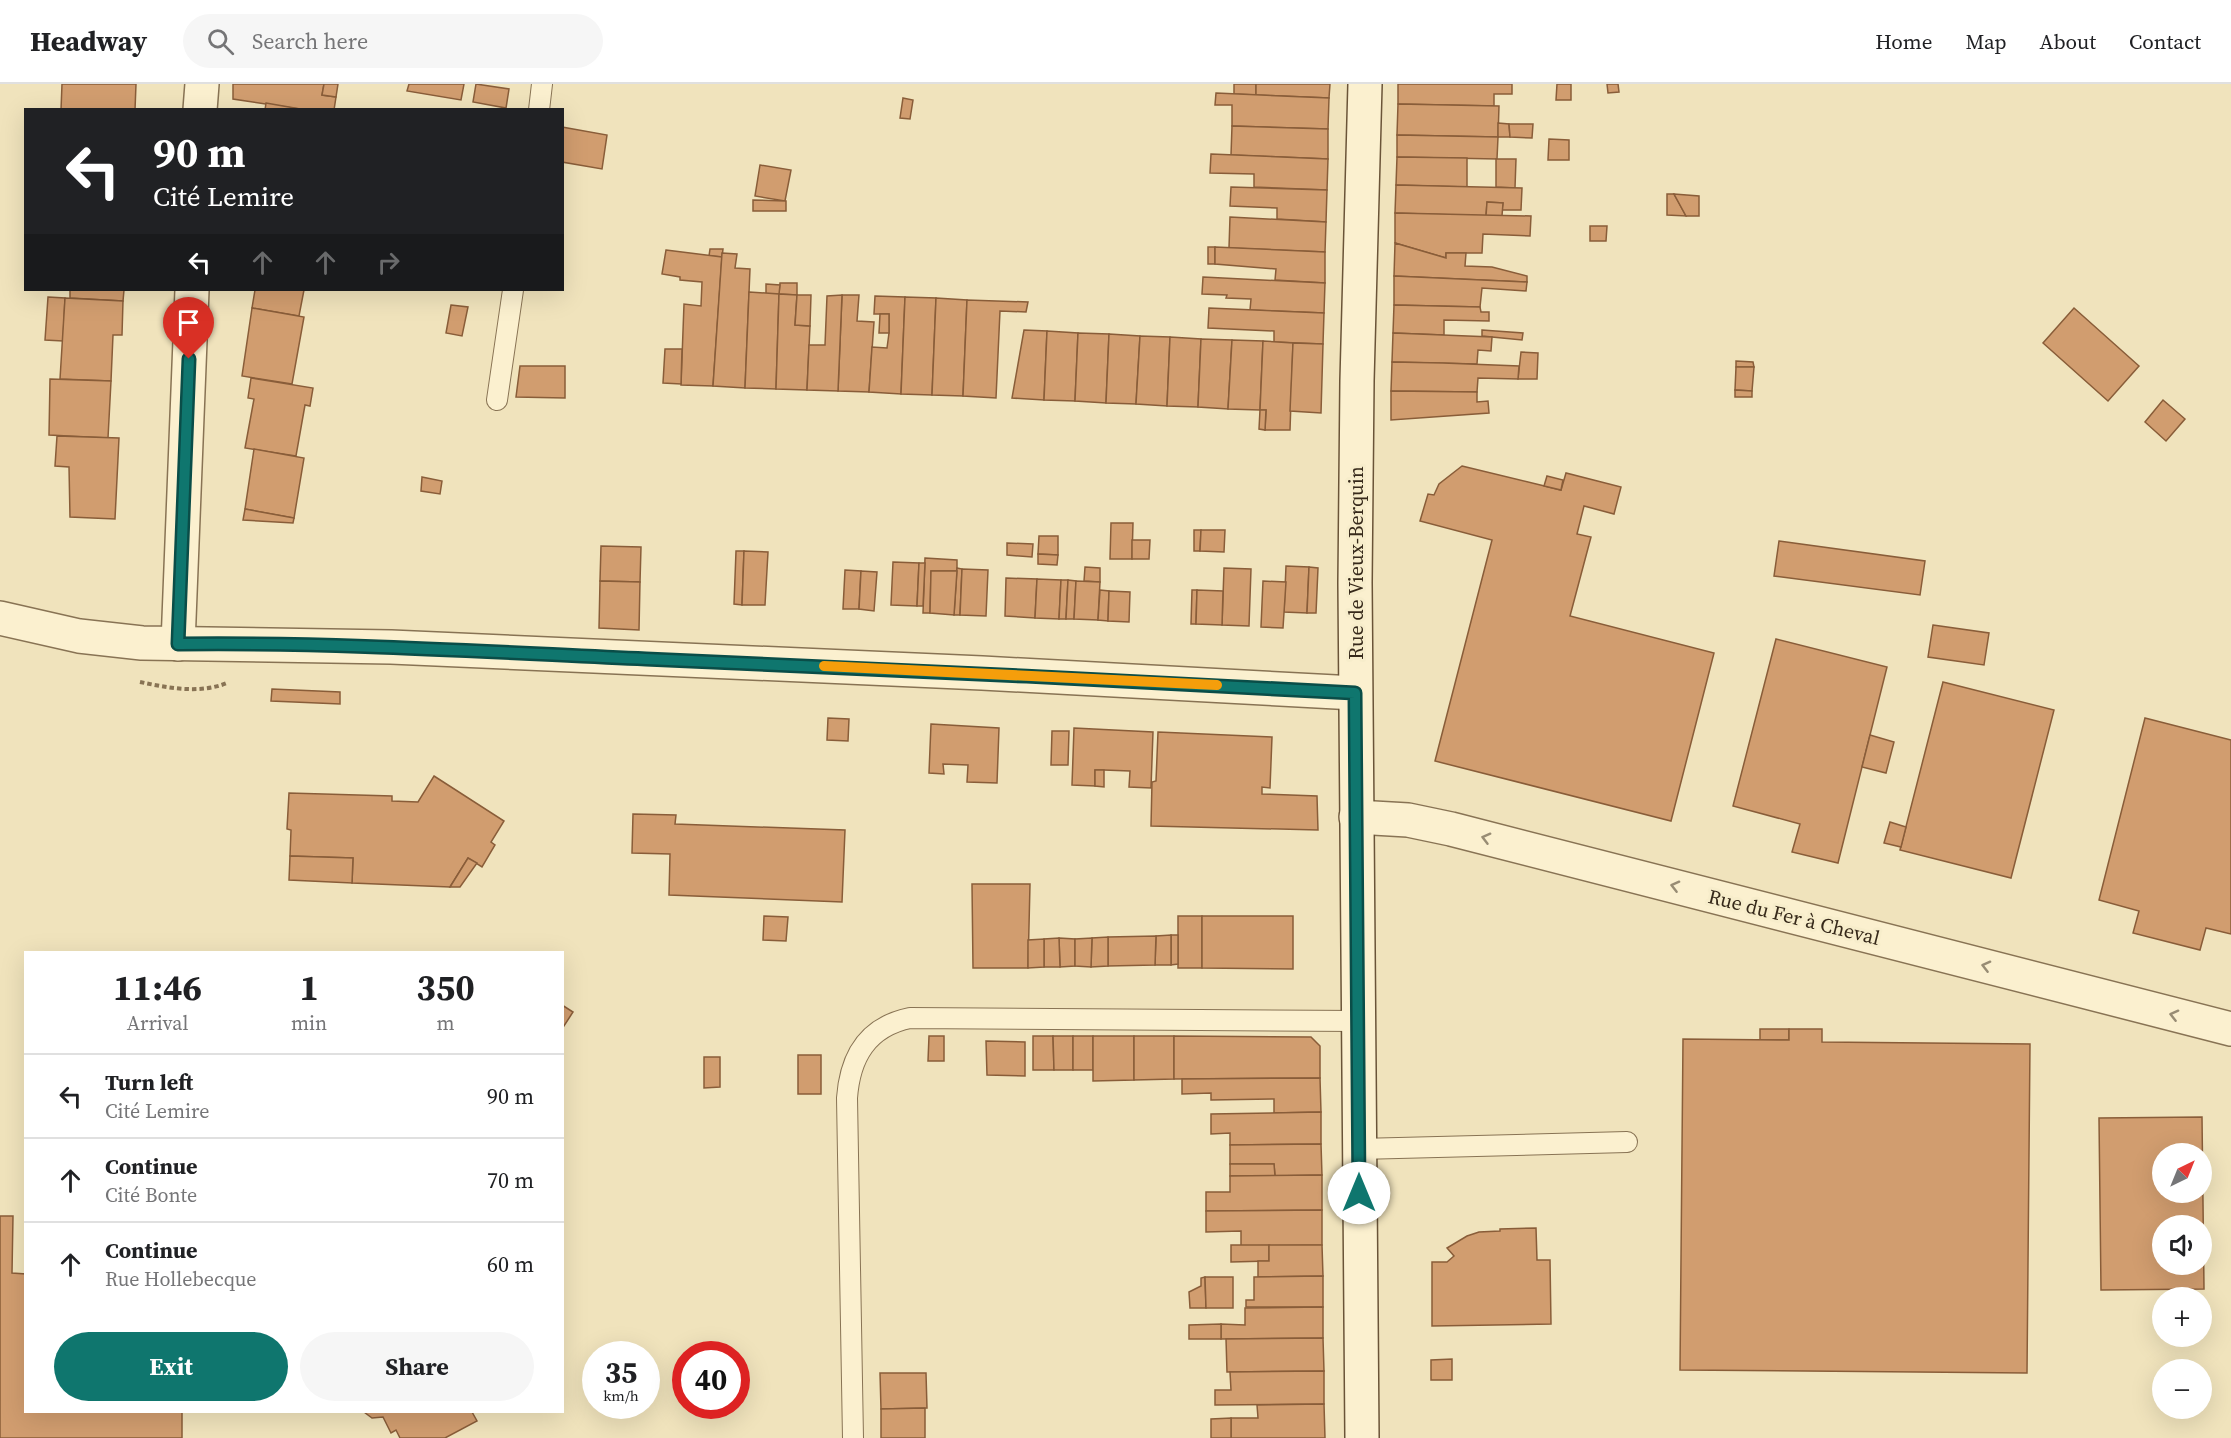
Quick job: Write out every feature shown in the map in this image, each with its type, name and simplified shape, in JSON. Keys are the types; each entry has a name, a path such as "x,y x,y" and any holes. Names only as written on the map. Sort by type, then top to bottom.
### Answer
{"street":[{"path":"201,108 202,84"},
{"name":"Rue de Vieux-Berquin","path":"1362,1438 1355,693 1357,381 1365,84"},
{"path":"178,644 180,546 192,291"},
{"path":"0,618 79,636 142,643 391,647 982,673 1355,693"},
{"name":"Rue du Fer à Cheval","path":"1356,817 1408,820 1451,829 2231,1029"}],"lane":[{"path":"539,108 542,84"},
{"path":"497,400 513,291"},
{"path":"853,1438 847,1089 852,1064 859,1051 880,1029 895,1021 910,1018 1358,1021"},
{"path":"1359,1149 1627,1142"}],"building":[{"path":"62,84 136,84 135,108 61,108"},
{"path":"233,84 324,84 322,95 336,97 334,108 293,108 233,99"},
{"path":"324,84 338,84 336,97 322,95"},
{"path":"409,84 464,84 461,100 407,91"},
{"path":"476,84 509,89 506,108 473,102"},
{"path":"1234,84 1256,84 1256,95 1234,94"},
{"path":"1256,84 1330,84 1329,98 1256,95"},
{"path":"1398,84 1512,84 1512,94 1494,94 1494,106 1398,104"},
{"path":"1557,84 1571,84 1571,100 1556,100"},
{"path":"1607,84 1618,84 1619,92 1608,93"},
{"path":"1216,93 1329,98 1328,129 1232,126 1232,105 1215,105"},
{"path":"903,98 913,100 910,119 900,118"},
{"path":"266,103 295,108 265,108"},
{"path":"1398,104 1499,106 1498,137 1397,135"},
{"path":"1498,123 1509,124 1510,137 1498,137"},
{"path":"1509,124 1533,124 1532,138 1510,137"},
{"path":"1232,126 1328,129 1328,159 1231,155"},
{"path":"564,127 607,135 602,169 564,162"},
{"path":"1397,135 1498,137 1497,159 1397,157"},
{"path":"1549,139 1569,140 1569,160 1548,160"},
{"path":"1211,154 1328,159 1327,190 1254,187 1254,174 1210,173"},
{"path":"1397,157 1467,158 1467,187 1396,185"},
{"path":"1496,159 1516,159 1515,188 1496,187"},
{"path":"760,165 791,170 785,201 755,196"},
{"path":"1396,185 1522,188 1521,210 1502,210 1503,203 1487,202 1486,216 1395,213"},
{"path":"1231,187 1327,190 1326,222 1277,219 1277,208 1230,206"},
{"path":"1667,194 1674,194 1686,216 1667,215"},
{"path":"1674,194 1699,196 1699,216 1686,216"},
{"path":"753,200 786,201 786,211 753,211"},
{"path":"1487,202 1503,203 1502,216 1486,216"},
{"path":"1395,213 1531,216 1530,236 1483,234 1482,253 1446,253 1446,258 1395,243"},
{"path":"1230,217 1326,222 1325,252 1229,248"},
{"path":"1590,226 1607,226 1606,241 1590,241"},
{"path":"1395,243 1446,258 1446,253 1466,253 1465,266 1492,267 1527,276 1527,282 1394,276"},
{"path":"1208,247 1215,247 1215,264 1208,264"},
{"path":"1215,247 1325,252 1325,283 1275,280 1276,269 1215,264"},
{"path":"710,249 723,249 722,257 709,256"},
{"path":"666,250 722,257 713,386 681,385 684,304 701,306 702,282 680,280 680,277 662,274"},
{"path":"722,253 737,254 735,268 750,269 745,388 713,386"},
{"path":"1394,276 1527,282 1526,291 1482,288 1480,307 1394,305"},
{"path":"1203,277 1325,283 1324,313 1250,310 1251,299 1202,294"},
{"path":"780,283 797,283 797,295 779,294"},
{"path":"766,284 780,285 779,294 766,294"},
{"path":"70,291 124,291 123,301 70,298"},
{"path":"255,291 304,291 299,316 252,308"},
{"path":"749,292 779,294 776,389 745,388"},
{"path":"779,294 797,295 795,325 810,326 807,390 776,389"},
{"path":"797,295 811,295 810,326 795,325"},
{"path":"842,295 859,295 857,321 874,322 869,392 838,391"},
{"path":"842,295 838,391 807,390 809,345 825,345 827,296"},
{"path":"875,296 905,297 901,394 869,392 872,347 887,348 889,333 889,314 874,314"},
{"path":"48,297 65,298 63,341 45,340"},
{"path":"905,297 936,298 932,395 901,394"},
{"path":"65,298 123,301 122,335 113,335 111,381 60,379"},
{"path":"936,298 967,300 963,396 932,395"},
{"path":"967,300 1028,302 1026,312 1000,311 996,398 963,396"},
{"path":"451,305 468,307 462,336 446,333"},
{"path":"1394,305 1480,307 1481,312 1489,312 1489,321 1444,320 1444,335 1393,333"},
{"path":"252,308 304,317 292,384 242,376"},
{"path":"1209,308 1324,313 1323,344 1274,342 1274,331 1208,328"},
{"path":"2074,308 2139,366 2108,401 2043,343"},
{"path":"880,314 889,314 889,333 879,333"},
{"path":"1024,330 1047,331 1044,400 1012,398"},
{"path":"1482,330 1523,333 1522,340 1482,336"},
{"path":"1047,331 1078,333 1075,401 1044,400"},
{"path":"1078,333 1109,334 1106,403 1075,401"},
{"path":"1393,333 1492,337 1491,351 1478,350 1477,364 1392,362"},
{"path":"1109,334 1140,336 1136,404 1106,403"},
{"path":"1140,336 1170,337 1167,406 1136,404"},
{"path":"1170,337 1201,339 1198,407 1167,406"},
{"path":"1201,339 1232,340 1228,409 1198,407"},
{"path":"1232,340 1263,341 1260,410 1228,409"},
{"path":"1263,341 1293,343 1290,430 1265,430 1266,410 1260,410"},
{"path":"1293,343 1323,344 1321,413 1290,411"},
{"path":"665,349 682,349 681,384 663,383"},
{"path":"1521,352 1538,353 1537,379 1518,379"},
{"path":"1736,361 1753,362 1754,367 1736,367"},
{"path":"1392,362 1519,366 1518,379 1478,378 1477,392 1391,391"},
{"path":"520,366 565,366 565,398 516,397"},
{"path":"1736,367 1754,367 1752,391 1735,390"},
{"path":"251,378 313,388 310,406 305,405 296,456 245,448 254,399 248,398"},
{"path":"50,379 111,381 108,438 49,435"},
{"path":"1735,390 1752,391 1752,397 1735,397"},
{"path":"1391,391 1477,392 1477,402 1488,401 1489,413 1391,420"},
{"path":"2163,400 2185,419 2166,441 2145,422"},
{"path":"1260,410 1266,410 1265,430 1259,429"},
{"path":"57,436 119,438 115,519 70,517 69,467 55,466"},
{"path":"254,449 304,458 294,518 245,509"},
{"path":"1462,466 1561,490 1566,473 1621,487 1614,514 1584,506 1577,534 1591,537 1570,616 1714,653 1671,821 1435,761 1492,540 1420,521 1428,494 1434,495 1439,484"},
{"path":"1547,476 1563,480 1561,490 1544,486"},
{"path":"422,477 442,481 440,494 421,491"},
{"path":"245,509 294,518 293,523 243,520"},
{"path":"1111,523 1133,523 1132,559 1110,559"},
{"path":"1194,530 1201,530 1200,551 1194,551"},
{"path":"1201,530 1225,530 1224,552 1200,551"},
{"path":"1039,536 1058,536 1058,555 1038,554"},
{"path":"1132,540 1150,540 1149,559 1132,559"},
{"path":"1779,541 1925,561 1920,595 1774,576"},
{"path":"1007,543 1033,544 1032,557 1007,555"},
{"path":"601,546 641,547 640,582 600,581"},
{"path":"736,551 744,551 742,605 734,604"},
{"path":"744,551 768,552 765,605 742,605"},
{"path":"1038,554 1058,555 1057,565 1038,564"},
{"path":"925,558 957,560 957,571 931,571 930,613 923,613"},
{"path":"893,562 919,563 917,606 891,605"},
{"path":"919,563 925,563 923,606 917,606"},
{"path":"1286,566 1309,567 1307,613 1284,612"},
{"path":"1085,567 1100,568 1100,582 1084,581"},
{"path":"1309,567 1318,568 1316,613 1307,613"},
{"path":"957,568 962,569 960,615 954,615"},
{"path":"1224,568 1251,569 1249,626 1222,625"},
{"path":"962,569 988,570 986,616 960,615"},
{"path":"845,570 861,571 859,609 843,609"},
{"path":"861,571 877,572 874,611 859,609"},
{"path":"931,571 957,571 954,615 930,613"},
{"path":"1006,578 1037,579 1035,618 1005,616"},
{"path":"1037,579 1061,580 1059,619 1035,618"},
{"path":"1061,580 1068,580 1066,619 1059,619"},
{"path":"1068,580 1076,581 1074,619 1066,619"},
{"path":"600,581 640,582 639,630 599,628"},
{"path":"1076,581 1100,582 1098,620 1074,619"},
{"path":"1263,581 1286,582 1283,628 1261,627"},
{"path":"1100,590 1109,591 1108,621 1098,620"},
{"path":"1192,590 1197,590 1196,624 1191,624"},
{"path":"1197,590 1223,591 1222,625 1196,624"},
{"path":"1109,591 1130,592 1129,622 1108,621"},
{"path":"1933,625 1989,633 1984,665 1928,657"},
{"path":"1776,639 1887,667 1838,863 1792,852 1800,824 1733,806"},
{"path":"1943,682 2054,710 2011,878 1900,850"},
{"path":"272,689 340,692 340,704 271,701"},
{"path":"828,718 849,719 848,741 827,740"},
{"path":"2145,718 2231,740 2231,934 2206,928 2200,950 2133,933 2139,911 2099,900"},
{"path":"931,724 999,728 997,783 967,782 968,765 943,764 944,774 929,773"},
{"path":"1074,728 1153,732 1151,788 1129,787 1130,771 1104,770 1095,770 1095,786 1072,785"},
{"path":"1052,731 1069,731 1068,765 1051,765"},
{"path":"1158,732 1272,737 1270,788 1262,787 1262,794 1317,796 1318,830 1151,826 1152,782 1156,781"},
{"path":"1870,735 1894,742 1886,773 1862,767"},
{"path":"1095,770 1104,770 1104,787 1095,786"},
{"path":"434,776 504,821 491,842 495,845 482,867 468,858 450,887 352,883 353,858 290,856 291,830 287,829 289,793 392,796 392,801 418,802"},
{"path":"633,814 676,815 675,824 845,830 842,902 669,895 670,854 632,853"},
{"path":"1890,822 1906,827 1901,847 1884,843"},
{"path":"290,856 353,858 352,883 289,880"},
{"path":"468,858 477,863 460,887 450,887"},
{"path":"972,884 1030,884 1028,968 973,968"},
{"path":"764,916 788,917 786,941 763,940"},
{"path":"1178,916 1202,916 1202,968 1178,968"},
{"path":"1202,916 1293,916 1293,969 1202,968"},
{"path":"1171,935 1178,935 1178,964 1171,965"},
{"path":"1171,935 1171,965 1155,965 1156,936"},
{"path":"1156,936 1155,965 1108,966 1108,937"},
{"path":"1108,937 1108,966 1091,967 1092,938"},
{"path":"1059,938 1075,939 1075,966 1060,967"},
{"path":"1059,938 1060,967 1044,967 1044,939"},
{"path":"1092,938 1091,967 1075,966 1075,939"},
{"path":"1044,939 1044,967 1028,968 1028,940"},
{"path":"564,1006 573,1012 564,1026"},
{"path":"1760,1029 1789,1029 1789,1040 1760,1040"},
{"path":"1789,1029 1822,1029 1822,1042 2030,1044 2027,1373 1680,1370 1683,1039 1789,1040"},
{"path":"929,1036 944,1036 944,1061 928,1061"},
{"path":"1033,1036 1053,1036 1054,1070 1033,1070"},
{"path":"1053,1036 1073,1036 1073,1070 1054,1070"},
{"path":"1073,1036 1093,1036 1093,1070 1073,1070"},
{"path":"1093,1036 1134,1036 1134,1080 1093,1081"},
{"path":"1134,1036 1174,1036 1174,1079 1134,1080"},
{"path":"1174,1036 1311,1037 1320,1046 1320,1078 1174,1079"},
{"path":"986,1041 1025,1042 1025,1076 987,1075"},
{"path":"798,1055 821,1055 821,1094 798,1094"},
{"path":"704,1057 720,1057 720,1087 704,1088"},
{"path":"1320,1078 1321,1112 1274,1113 1274,1099 1211,1100 1211,1093 1182,1094 1182,1079"},
{"path":"1321,1112 1321,1144 1230,1145 1230,1133 1211,1134 1211,1114"},
{"path":"2202,1117 2202,1143 2152,1143 2152,1203 2203,1203 2203,1215 2152,1215 2152,1275 2204,1275 2204,1287 2101,1290 2099,1118"},
{"path":"1321,1144 1322,1175 1275,1176 1274,1164 1230,1164 1230,1145"},
{"path":"1230,1164 1274,1164 1275,1176 1230,1176"},
{"path":"1322,1175 1322,1210 1206,1211 1206,1192 1230,1192 1230,1176"},
{"path":"1322,1210 1322,1245 1241,1246 1241,1231 1206,1232 1206,1211"},
{"path":"0,1216 13,1216 12,1273 24,1274 24,1413 182,1413 182,1438 0,1438"},
{"path":"1536,1228 1537,1260 1550,1260 1551,1324 1432,1326 1432,1262 1447,1262 1454,1256 1447,1248 1479,1232"},
{"path":"1231,1245 1269,1245 1269,1261 1231,1262"},
{"path":"1269,1245 1322,1245 1323,1276 1258,1277 1258,1261 1269,1261"},
{"path":"1323,1276 1323,1307 1246,1307 1246,1300 1254,1300 1254,1277"},
{"path":"1205,1277 1206,1308 1190,1308 1189,1292 1201,1286 1201,1278"},
{"path":"1205,1277 1233,1277 1233,1308 1206,1308"},
{"path":"1323,1307 1323,1338 1221,1339 1221,1324 1245,1325 1245,1308"},
{"path":"1221,1324 1221,1339 1189,1339 1189,1325"},
{"path":"1323,1338 1324,1371 1227,1372 1226,1339"},
{"path":"1452,1359 1452,1380 1431,1380 1431,1360"},
{"path":"1324,1371 1324,1404 1215,1405 1215,1390 1231,1390 1230,1372"},
{"path":"880,1373 926,1373 927,1408 881,1409"},
{"path":"1324,1404 1325,1438 1231,1438 1231,1418 1258,1418 1257,1405"},
{"path":"925,1408 925,1438 881,1438 881,1409"},
{"path":"365,1413 473,1413 477,1421 445,1438 400,1438 396,1430 391,1433 383,1417 372,1418"},
{"path":"1231,1418 1231,1438 1211,1438 1211,1419"}],"slow traffic":[{"path":"824,666 1217,685"}],"route":[{"path":"189,359 178,644 237,643 391,647 960,672 1355,693 1359,1193"}]}
